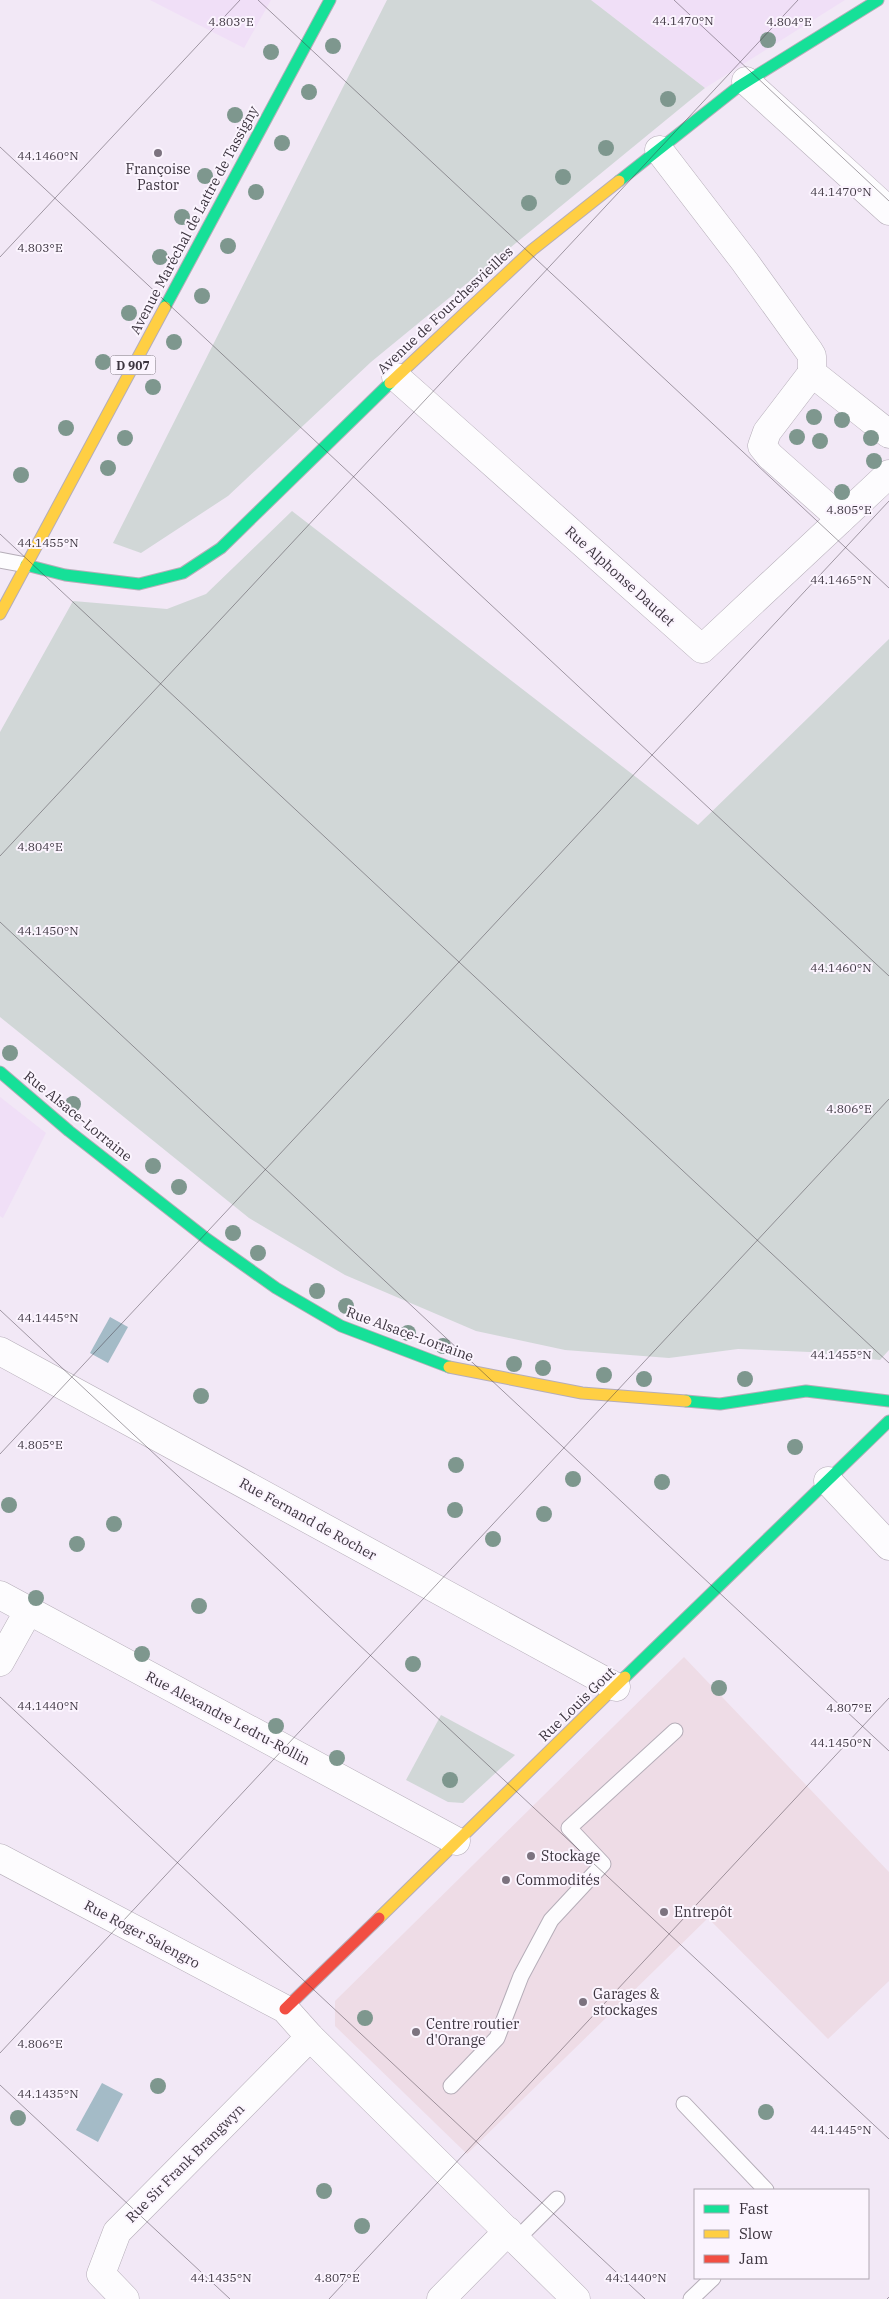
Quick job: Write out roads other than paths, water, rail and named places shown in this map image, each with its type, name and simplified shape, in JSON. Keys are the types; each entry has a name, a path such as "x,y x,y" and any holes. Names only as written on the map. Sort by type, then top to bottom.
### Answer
{"street":[{"name":"Avenue Maréchal de Lattre de Tassigny","path":"0,614 330,0"},
{"name":"Avenue de Fourchesvieilles","path":"26,565 65,575 139,584 183,573 221,548 396,377 532,250 746,82 878,0"},
{"path":"746,82 889,211"},
{"path":"659,150 745,262 810,362 889,434"},
{"path":"810,362 767,432 762,446 770,456 841,519"},
{"name":"Rue Alphonse Daudet","path":"396,377 702,649 889,474"},
{"name":"Rue Alsace-Lorraine","path":"0,1072 69,1131 207,1239 276,1288 341,1326 456,1370 582,1393 720,1404 806,1391 889,1401"},
{"name":"Rue Fernand de Rocher","path":"0,1351 616,1687"},
{"name":"Rue Louis Gout","path":"285,2009 316,1981 456,1841 889,1421"},
{"path":"828,1481 889,1546"},
{"name":"Rue Alexandre Ledru-Rollin","path":"0,1595 456,1841"},
{"path":"0,1662 29,1610"},
{"name":"Rue Roger Salengro","path":"0,1858 285,2009"},
{"path":"285,2009 310,2037 576,2299"},
{"name":"Rue Sir Frank Brangwyn","path":"125,2299 101,2274 117,2232 310,2037"},
{"path":"441,2299 512,2236"}],"lane":[{"path":"0,560 26,565"},
{"path":"451,2086 497,2038 520,1976 551,1920 603,1864 569,1828 675,1731"},
{"path":"684,2104 765,2189"},
{"path":"512,2236 557,2199"},
{"path":"692,2299 712,2279"}],"water":[{"path":"110,1317 128,1327 108,1363 90,1353"},
{"path":"102,2083 123,2094 98,2142 76,2130"}],"place":[{"name":"Françoise Pastor","path":"158,153"},
{"name":"Stockage","path":"531,1856"},
{"name":"Commodités","path":"506,1880"},
{"name":"Entrepôt","path":"664,1912"},
{"name":"Garages & stockages","path":"583,2002"},
{"name":"Centre routier d'Orange","path":"416,2032"}]}
